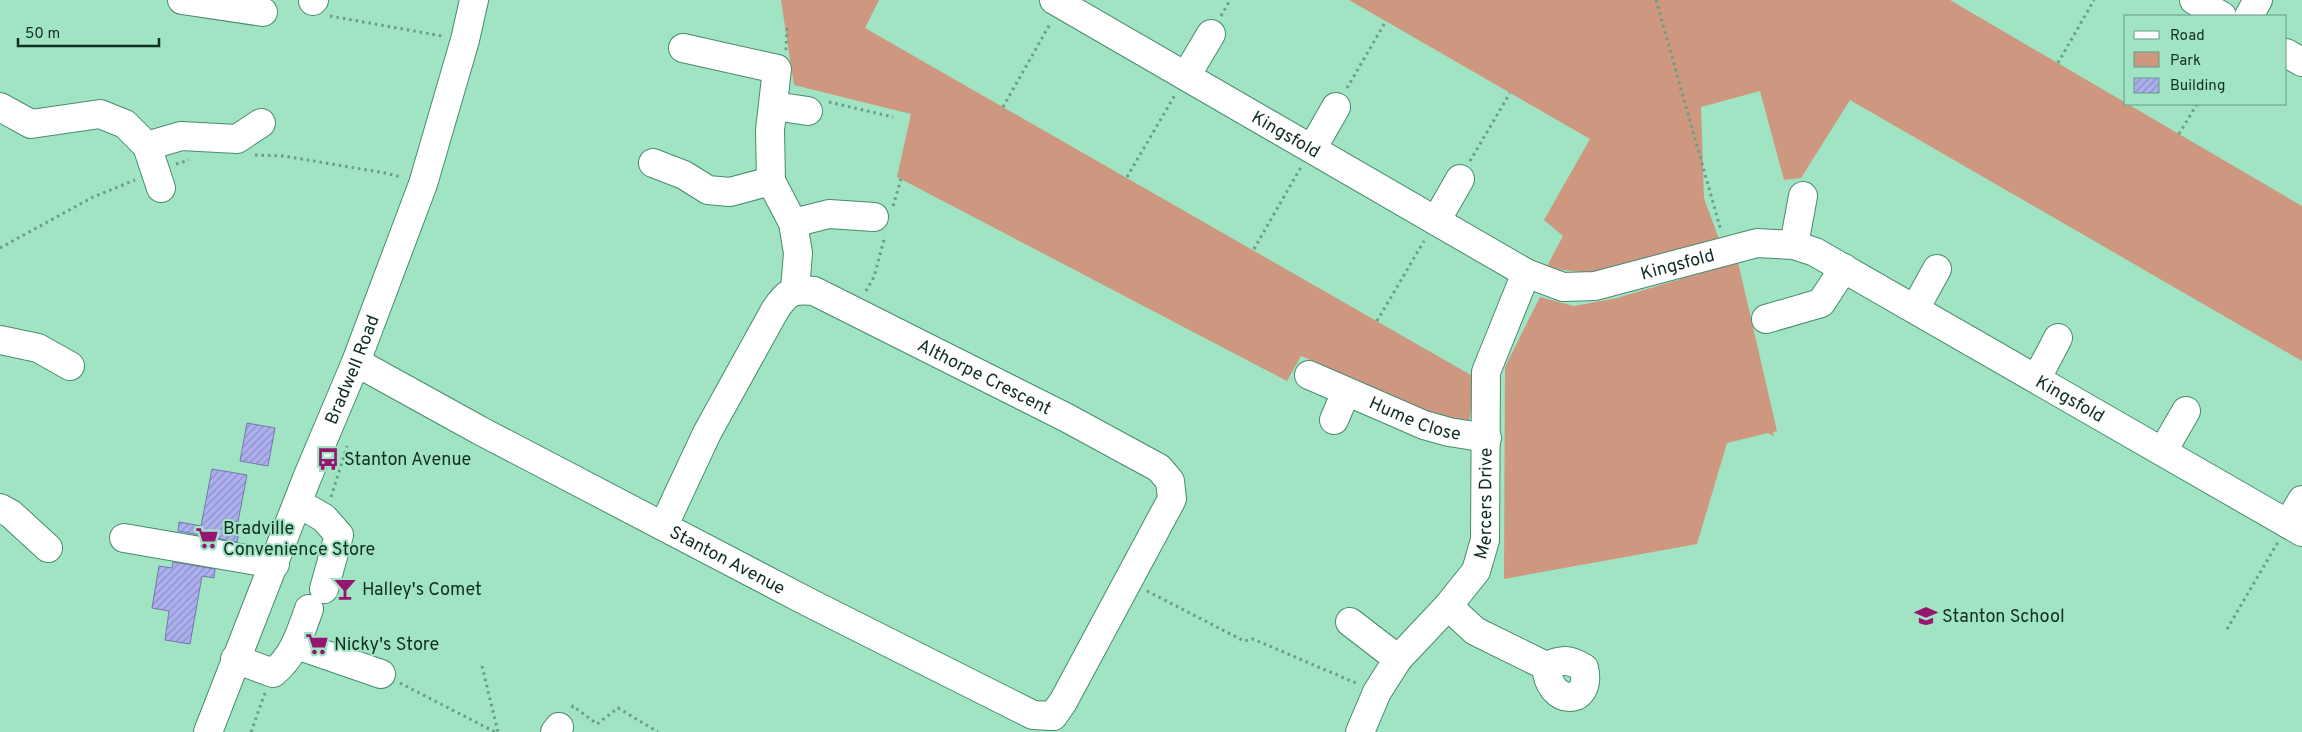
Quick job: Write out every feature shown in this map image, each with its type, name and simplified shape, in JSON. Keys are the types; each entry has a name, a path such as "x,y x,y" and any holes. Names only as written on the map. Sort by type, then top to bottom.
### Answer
{"street":[{"path":"182,0 263,12"},
{"name":"Bradwell Road","path":"208,732 235,660 356,362 423,184 465,40 474,0"},
{"path":"2194,0 2220,15"},
{"path":"2250,15 2258,0"},
{"name":"Kingsfold","path":"1059,2 1526,273 1563,287 1596,286 1757,243 1794,245 1815,252 1844,268 2295,528"},
{"path":"1186,76 1210,34"},
{"path":"664,525 707,433 752,348 783,298 795,290 798,253 794,223 771,181 770,130 777,69 683,48"},
{"path":"2287,54 2302,62"},
{"path":"774,106 808,111"},
{"path":"0,107 31,124 100,114 125,124 154,168 181,136 237,139 261,124"},
{"path":"1312,149 1336,107"},
{"path":"653,163 684,175 708,190 730,192 771,181"},
{"path":"1436,221 1460,179"},
{"path":"1794,245 1804,196"},
{"path":"794,223 829,214 884,221"},
{"path":"1766,319 1821,304 1844,268"},
{"path":"1915,309 1937,269"},
{"name":"Mercers Drive","path":"1360,732 1377,692 1398,659 1448,606 1476,571 1486,540 1486,372 1526,273"},
{"name":"Althorpe Crescent","path":"795,290 814,291 1067,418 1159,468 1170,481 1172,498 1064,702 1055,724"},
{"path":"2037,378 2058,338"},
{"path":"0,340 38,348 70,366"},
{"name":"Stanton Avenue","path":"356,362 479,430 664,525 808,602 1033,715 1055,724"},
{"name":"Hume Close","path":"1309,374 1424,425 1449,432 1487,438"},
{"path":"1334,420 1346,392"},
{"path":"2163,451 2186,411"},
{"path":"2295,528 2302,500"},
{"path":"235,660 273,673 282,666 297,645 316,599 338,535 324,518 298,503"},
{"path":"0,508 11,514 48,548"},
{"path":"124,538 275,564"},
{"path":"1448,606 1475,631 1546,666"},
{"path":"1350,622 1398,659"},
{"path":"297,645 381,674"}],"path":[{"path":"1656,0 1726,251"},
{"path":"2058,63 2094,0"},
{"path":"314,1 318,14 465,40"},
{"path":"1003,106 1059,2"},
{"path":"1336,107 1386,21"},
{"path":"1127,177 1186,76"},
{"path":"1460,179 1510,93"},
{"path":"808,111 825,102 893,117"},
{"path":"2179,134 2196,105"},
{"path":"1254,249 1312,149"},
{"path":"246,154 284,156 342,165 385,173 423,184"},
{"path":"0,248 94,197 154,168 197,158"},
{"path":"854,312 874,277 884,221 900,179"},
{"path":"1377,321 1436,221"},
{"path":"2227,629 2295,528"},
{"path":"1128,581 1244,641 1253,639 1377,692"},
{"path":"482,666 496,732"},
{"path":"381,674 496,732"},
{"path":"557,730 573,706 597,724 618,708 658,732"}],"green space":[{"path":"781,0 879,0 865,28 1476,378 1468,428 1301,356 1287,381 897,177 911,114 794,85"},
{"path":"1349,0 1950,0 2124,102 2124,105 2129,105 2302,206 2302,361 1850,100 1801,178 1784,180 1760,91 1701,107 1704,198 1720,242 1598,274 1546,268 1563,236 1544,220 1590,139"},
{"path":"1738,262 1777,431 1773,432 1774,436 1768,433 1727,443 1697,544 1504,579 1505,367 1540,297 1574,306 1617,298"}],"building":[{"path":"247,423 275,428 268,466 240,461"},
{"path":"212,469 247,475 236,532 239,532 237,542 178,531 179,522 201,526"},
{"path":"173,562 215,569 214,578 202,576 190,644 165,640 169,611 152,608 159,566 172,568"}],"place":[{"name":"Stanton Avenue","path":"328,459"},
{"name":"Bradville Convenience Store","path":"207,538"},
{"name":"Halley's Comet","path":"345,589"},
{"name":"Stanton School","path":"1926,616"},
{"name":"Nicky's Store","path":"317,644"}]}
